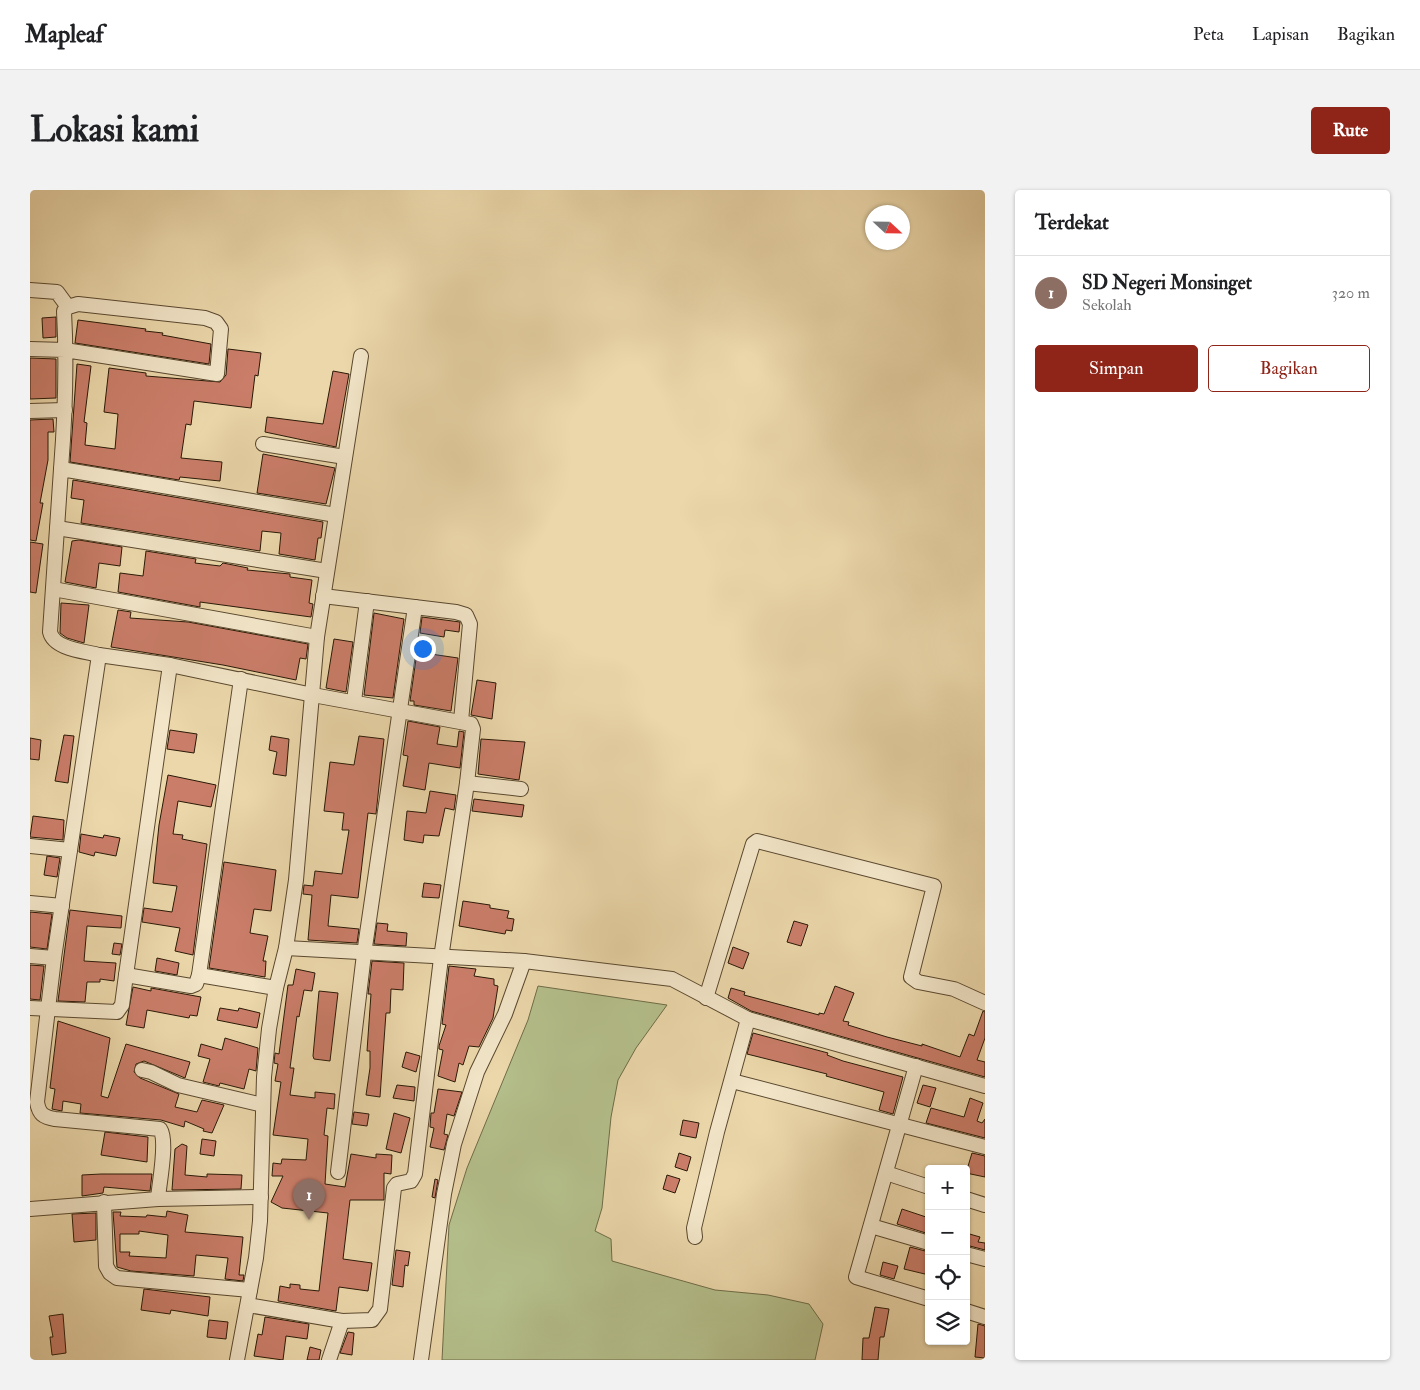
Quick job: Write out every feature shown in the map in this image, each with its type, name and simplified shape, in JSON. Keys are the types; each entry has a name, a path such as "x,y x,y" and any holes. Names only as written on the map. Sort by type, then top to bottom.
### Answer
{"street":[{"path":"30,290 57,292 68,307"},
{"path":"30,349 65,350 217,374 221,329 216,322 205,318 78,304 68,307 64,311 65,350 65,410 51,638 58,644 99,654 170,665 313,695 461,721 471,724 473,729 467,783 441,958 415,1174 411,1181 397,1184 394,1188 380,1309 372,1320 342,1320 248,1305"},
{"path":"240,1359 256,1258 261,1197 263,1105 269,1029 276,988 286,948 296,880 317,637 361,356"},
{"path":"30,411 65,410"},
{"path":"263,444 345,457"},
{"path":"61,469 336,516"},
{"path":"57,528 327,571"},
{"path":"53,589 317,637"},
{"path":"323,596 456,612 469,619 461,721"},
{"path":"354,701 367,601"},
{"path":"338,1172 364,954 415,607"},
{"path":"99,654 54,958 49,1009 36,1065 37,1102 39,1112 45,1117 160,1130 163,1134 164,1143 158,1199"},
{"path":"30,1008 118,1012 122,1005 170,665"},
{"path":"126,976 191,986 196,984 199,975 241,679"},
{"path":"467,783 521,789"},
{"path":"706,998 753,844 757,841 934,886 911,977 918,982 954,989 985,1003"},
{"path":"30,846 70,850"},
{"path":"30,903 62,906"},
{"path":"286,948 364,954 526,961 672,979 748,1019 985,1086"},
{"path":"30,956 54,958"},
{"path":"421,1360 444,1194 454,1144 477,1072 526,961"},
{"path":"199,975 276,988"},
{"path":"696,1237 694,1228 748,1019"},
{"path":"916,1066 856,1277 925,1298"},
{"path":"142,1070 151,1072 178,1085 263,1105"},
{"path":"732,1081 900,1123 985,1147"},
{"path":"886,1173 925,1186"},
{"path":"30,1209 158,1199 261,1197"},
{"path":"970,1200 985,1205"},
{"path":"104,1202 106,1266 110,1273 117,1278 250,1290"},
{"path":"871,1226 925,1242"},
{"path":"970,1255 985,1259"},
{"path":"970,1312 985,1317"},
{"path":"329,1360 342,1320"}],"green space":[{"path":"538,986 667,1005 636,1048 618,1080 611,1117 602,1208 595,1231 611,1239 612,1261 715,1290 768,1295 809,1304 823,1324 815,1360 442,1360 449,1225 467,1168 528,1020"}],"building":[{"path":"56,317 56,337 43,338 42,318"},
{"path":"78,320 146,329 145,331 163,333 162,335 211,344 209,364 75,343"},
{"path":"228,349 261,353 258,376 255,375 251,408 194,401 191,425 186,424 181,458 222,462 220,481 180,477 179,480 70,462 77,364 91,366 84,422 87,423 85,445 115,449 118,414 104,412 109,368 146,373 146,376 220,382 226,375"},
{"path":"30,358 56,359 56,398 30,399"},
{"path":"333,371 349,374 336,447 265,432 267,417 323,424"},
{"path":"53,419 54,432 48,432 48,460 40,503 43,503 36,541 30,540 30,420"},
{"path":"263,454 335,468 326,504 257,493"},
{"path":"73,480 323,522 321,538 318,538 315,560 279,554 281,533 262,531 260,551 81,523 84,500 71,498"},
{"path":"79,540 122,547 120,566 99,563 96,588 65,582 72,541"},
{"path":"30,542 43,544 36,593 30,592"},
{"path":"146,551 196,559 195,563 220,566 223,563 248,568 247,570 290,574 290,577 312,580 309,603 313,604 311,617 200,602 200,607 118,592 120,573 143,576"},
{"path":"61,603 89,605 84,643 67,638 60,633"},
{"path":"118,610 131,612 130,618 188,622 308,644 306,659 300,658 296,680 223,665 111,647"},
{"path":"374,613 404,619 393,698 364,695"},
{"path":"422,617 460,622 459,632 445,630 444,637 420,633"},
{"path":"334,639 353,642 346,692 326,688"},
{"path":"417,652 458,658 451,711 414,705 414,701 410,701"},
{"path":"477,680 496,683 492,719 471,715"},
{"path":"408,721 440,727 437,744 457,747 459,731 464,732 460,768 429,763 425,790 403,786 408,756 403,755"},
{"path":"170,730 197,734 194,753 167,749"},
{"path":"64,735 74,736 68,783 55,781"},
{"path":"271,736 289,739 286,776 273,774 277,752 269,750"},
{"path":"359,736 384,739 376,814 368,813 358,898 331,895 328,926 359,929 357,943 308,940 312,895 303,894 304,885 313,886 315,871 342,874 349,830 342,830 344,813 324,811 330,762 354,765"},
{"path":"30,738 41,740 39,760 30,759"},
{"path":"481,739 525,742 519,780 478,774"},
{"path":"168,775 216,785 211,807 178,801 173,834 183,835 182,839 207,844 193,955 175,951 180,928 142,922 144,908 172,912 177,886 153,883 159,825"},
{"path":"430,791 456,795 454,810 445,808 439,836 424,835 423,843 404,840 407,811 426,813"},
{"path":"474,799 524,805 522,817 472,811"},
{"path":"33,816 64,820 63,840 30,837"},
{"path":"81,834 103,838 104,835 120,838 116,856 95,852 94,856 79,852"},
{"path":"47,856 60,858 57,877 44,875"},
{"path":"224,862 276,870 271,911 254,909 250,933 268,936 263,961 266,961 265,977 209,968"},
{"path":"424,883 441,885 439,898 422,897"},
{"path":"463,901 490,905 490,908 509,911 507,918 514,919 512,931 506,930 505,934 459,926"},
{"path":"70,910 122,916 121,928 87,926 84,961 116,963 114,981 100,979 100,982 87,982 85,1002 58,1001"},
{"path":"30,912 52,914 47,949 30,947"},
{"path":"794,921 808,925 801,946 787,942"},
{"path":"377,923 388,924 387,931 407,933 406,946 374,944"},
{"path":"114,943 122,944 120,955 112,954"},
{"path":"733,947 749,953 743,969 728,963"},
{"path":"157,958 179,963 177,975 155,971"},
{"path":"372,961 404,963 403,990 391,989 390,1013 386,1013 380,1097 366,1095 370,1068 370,1051 367,1051 371,994 368,994"},
{"path":"30,965 44,966 40,1000 30,999"},
{"path":"449,966 476,969 474,976 494,979 494,985 498,986 493,1018 479,1047 469,1046 463,1065 459,1063 455,1082 438,1076 443,1050 439,1049 439,1046 446,1025 442,1024"},
{"path":"296,969 315,973 312,991 304,990 299,1017 297,1016 290,1068 294,1068 290,1095 315,1098 315,1092 335,1094 334,1109 327,1108 324,1135 328,1136 325,1184 345,1187 351,1154 376,1158 376,1154 392,1155 391,1174 384,1173 384,1200 350,1200 343,1259 372,1263 368,1291 339,1287 336,1311 278,1301 280,1286 290,1288 290,1284 300,1285 300,1289 319,1291 328,1213 282,1208 271,1202 283,1176 272,1176 273,1163 281,1164 282,1159 306,1160 308,1139 273,1135 281,1082 275,1081 278,1064 274,1063 275,1053 279,1054 288,985 293,985"},
{"path":"835,986 854,993 843,1021 849,1022 848,1025 922,1046 922,1044 960,1057 969,1034 974,1036 983,1011 985,1012 985,1038 977,1060 985,1062 985,1077 751,1011 728,998 731,988 745,992 744,995 819,1015 819,1013 824,1014"},
{"path":"133,987 151,991 151,988 201,997 197,1016 190,1015 189,1018 147,1010 144,1028 126,1025"},
{"path":"319,991 338,993 330,1061 314,1059 313,1056"},
{"path":"220,1008 238,1011 239,1008 260,1013 257,1028 217,1020"},
{"path":"58,1021 110,1038 101,1096 108,1098 126,1044 190,1062 185,1078 144,1061 136,1064 134,1072 140,1078 179,1094 175,1107 197,1112 202,1100 224,1105 212,1133 203,1131 204,1129 185,1121 184,1127 161,1120 80,1113 81,1104 63,1101 62,1111 52,1109 55,1089 50,1088"},
{"path":"753,1033 828,1053 827,1055 843,1061 903,1077 893,1114 879,1110 884,1092 826,1076 827,1074 747,1054"},
{"path":"225,1038 258,1048 256,1071 249,1069 244,1089 220,1083 219,1086 203,1082 210,1059 198,1056 201,1044 222,1050"},
{"path":"406,1052 420,1056 416,1072 402,1067"},
{"path":"397,1085 415,1087 414,1101 393,1098"},
{"path":"923,1085 936,1088 930,1107 917,1103"},
{"path":"438,1089 462,1092 454,1116 447,1114 444,1134 448,1135 444,1150 430,1147 434,1128 430,1127 431,1113 434,1113"},
{"path":"970,1098 983,1103 977,1121 982,1123 985,1119 985,1138 926,1123 931,1108 964,1117"},
{"path":"354,1112 369,1114 367,1126 352,1124"},
{"path":"394,1113 410,1118 401,1153 386,1149"},
{"path":"683,1120 699,1123 696,1138 680,1135"},
{"path":"105,1132 148,1137 147,1162 101,1155"},
{"path":"202,1139 216,1141 214,1156 200,1154"},
{"path":"182,1144 187,1146 185,1175 207,1177 207,1174 242,1175 241,1189 172,1190 175,1149"},
{"path":"679,1153 691,1157 687,1171 675,1167"},
{"path":"972,1153 985,1156 985,1177 970,1174 970,1165 968,1165"},
{"path":"152,1174 150,1191 104,1187 103,1193 82,1196 82,1175"},
{"path":"667,1175 680,1179 675,1193 663,1189"},
{"path":"435,1179 438,1180 435,1198 432,1197"},
{"path":"902,1209 925,1217 925,1233 897,1224"},
{"path":"167,1211 188,1215 185,1232 243,1237 239,1275 244,1275 243,1281 225,1279 228,1258 196,1255 194,1276 131,1271 117,1267 113,1212 121,1212 120,1216 146,1217 147,1215 166,1217","holes":["139,1231 168,1235 166,1258 129,1256 130,1252 120,1252 120,1234 139,1234"]},
{"path":"96,1213 96,1240 74,1242 72,1214"},
{"path":"970,1234 980,1237 978,1242 985,1243 985,1250 970,1246"},
{"path":"910,1247 925,1251 925,1274 904,1269"},
{"path":"396,1250 410,1252 408,1266 405,1265 403,1287 392,1285"},
{"path":"883,1262 898,1266 894,1279 880,1275"},
{"path":"144,1289 210,1297 208,1316 171,1310 170,1314 141,1310"},
{"path":"875,1307 889,1309 884,1337 880,1337 878,1360 862,1360 863,1338 869,1338"},
{"path":"63,1314 66,1353 52,1355 50,1337 53,1337 49,1316"},
{"path":"265,1317 309,1324 307,1339 286,1336 283,1360 254,1356 258,1334 262,1335"},
{"path":"209,1320 228,1322 226,1339 207,1337"},
{"path":"978,1324 985,1326 985,1358 975,1357"},
{"path":"348,1332 354,1333 352,1355 340,1353"},
{"path":"310,1347 321,1350 319,1360 307,1360"}],"place":[{"name":"SD Negeri Monsinget","path":"309,1220"}]}
